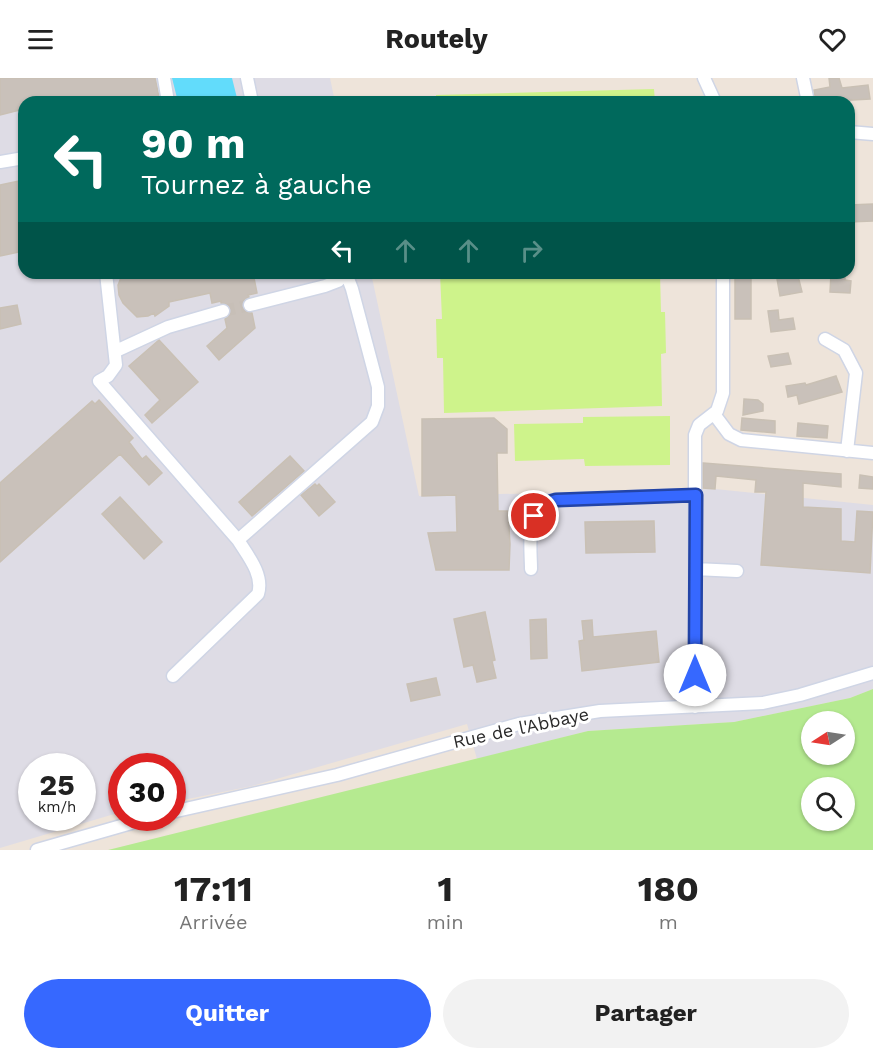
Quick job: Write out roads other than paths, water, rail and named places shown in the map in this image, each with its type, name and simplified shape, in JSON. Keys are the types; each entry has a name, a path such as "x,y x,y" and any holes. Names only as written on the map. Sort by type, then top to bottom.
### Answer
{"street":[{"path":"164,78 167,96"},
{"path":"247,78 251,96"},
{"path":"705,78 712,96"},
{"path":"803,78 806,96"},
{"path":"855,132 873,134"},
{"path":"0,162 18,159"},
{"path":"107,279 116,365 99,381 238,540 255,569 261,585 258,594 172,676"},
{"path":"250,305 325,286 340,279"},
{"path":"238,540 372,422 378,406 378,387 348,279"},
{"path":"695,707 695,435 699,425 714,414 720,403 724,376 723,279"},
{"path":"116,351 168,327 223,312"},
{"path":"825,339 844,350 856,373 847,451"},
{"path":"714,414 734,438 873,453"},
{"path":"531,569 531,530 534,516 543,504 556,500 696,495"},
{"path":"695,568 737,571"},
{"name":"Rue de l'Abbaye","path":"186,809 337,775 519,724 600,711 763,703 800,695 873,673"},
{"path":"38,850 108,830"}],"water":[{"path":"172,78 232,78 236,96 176,96"}],"tunnel":[{"path":"223,311 250,305"}]}
